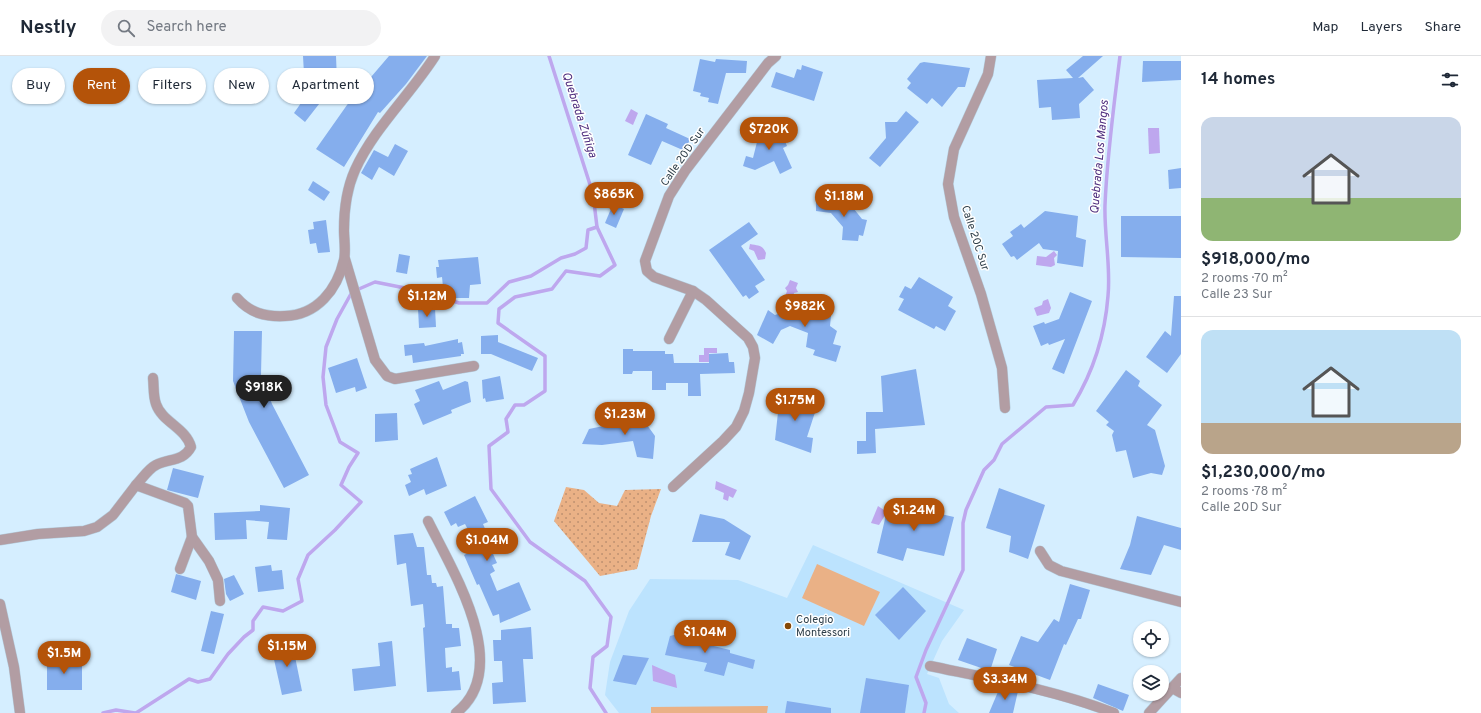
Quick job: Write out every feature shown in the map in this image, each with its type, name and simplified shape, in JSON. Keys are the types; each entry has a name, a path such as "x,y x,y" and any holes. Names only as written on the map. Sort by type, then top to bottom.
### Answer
{"street":[{"path":"435,56 420,79 379,131 354,171 344,216 344,259 375,360 387,376 396,379 474,366"},
{"name":"Calle 20D Sur","path":"673,488 736,427 744,411 749,394 755,358 753,347 748,338 693,291 654,277 647,271 645,261 654,233 669,196 684,171 768,63 776,56"},
{"name":"Calle 20C Sur","path":"991,56 988,74 954,149 948,184 954,217 981,294 1002,368 1005,408"},
{"path":"237,298 244,307 259,314 278,316 301,314 311,310 325,299 335,284 344,259"},
{"path":"669,339 693,291"},
{"path":"0,540 38,534 84,531 97,527 113,515 152,467 157,464 182,457 188,453 191,447 189,439 164,416 156,404 153,378"},
{"path":"136,485 185,503 189,510 192,537 180,569"},
{"path":"428,521 471,611 478,632 480,658 478,679 474,694 465,706 456,713"},
{"path":"192,537 209,561 218,580 220,601"},
{"path":"1040,551 1049,565 1061,571 1181,602"},
{"path":"0,604 14,667 20,713"},
{"path":"930,666 1058,695 1114,713"},
{"path":"1149,713 1176,690 1181,678"}],"shaded area":[{"path":"631,109 638,113 633,125 625,121"},
{"path":"1148,128 1159,128 1160,153 1149,154"},
{"path":"750,244 763,248 766,253 765,259 758,260 754,251 749,249"},
{"path":"1054,251 1057,255 1054,258 1055,265 1051,267 1036,265 1037,256 1046,257"},
{"path":"790,280 798,283 796,288 798,292 794,293 793,299 785,297 787,291 785,288"},
{"path":"1048,299 1051,308 1049,313 1037,316 1034,308 1042,305 1043,301"},
{"path":"704,348 717,348 717,353 709,353 709,362 699,362 699,355 704,355"},
{"path":"716,481 737,490 733,498 729,496 728,501 723,499 724,493 715,489"},
{"path":"566,487 584,490 599,503 617,506 625,490 661,489 651,516 637,569 600,576 554,521"},
{"path":"878,506 887,512 879,525 871,523"},
{"name":"Colegio Montessori","path":"813,545 964,610 942,641 927,674 939,678 949,704 959,713 619,713 605,695 610,662 629,611 650,579 738,580 787,598"},
{"path":"817,564 880,592 864,626 802,598"},
{"path":"652,665 675,675 677,688 653,681"},
{"path":"768,706 767,713 651,713 651,707"}],"building":[{"path":"303,56 336,56 336,68 304,68"},
{"path":"389,56 427,56 406,84 380,113 378,112 344,167 316,149 348,104 374,104 374,74"},
{"path":"1083,56 1103,56 1078,78 1083,77 1094,90 1079,104 1080,118 1052,120 1051,107 1039,108 1037,80 1073,78 1066,70"},
{"path":"700,59 715,62 716,59 747,61 746,73 726,73 718,104 708,102 709,98 700,96 701,93 693,91"},
{"path":"1143,61 1181,61 1181,80 1142,82"},
{"path":"924,62 970,68 965,87 958,87 942,107 932,98 927,104 907,88 911,83 907,79 920,63"},
{"path":"802,65 823,72 814,101 771,87 776,72 794,78 797,69 801,70"},
{"path":"300,104 319,104 305,122 294,113"},
{"path":"906,111 919,122 880,167 869,158 886,138 885,122 897,122"},
{"path":"646,114 668,124 666,128 690,139 685,151 662,141 651,165 628,155"},
{"path":"761,126 786,133 784,139 787,146 783,148 792,168 780,174 774,161 755,170 743,166 746,156 753,158"},
{"path":"395,144 408,151 394,176 379,167 372,180 361,173 374,150 388,157"},
{"path":"1181,168 1181,188 1169,189 1168,170"},
{"path":"313,181 330,192 324,201 308,190"},
{"path":"816,199 842,202 846,199 862,219 867,220 863,236 859,235 858,241 842,240 843,227 831,213 816,211"},
{"path":"613,204 624,209 616,228 605,223"},
{"path":"1045,211 1078,216 1076,237 1086,240 1083,267 1057,263 1058,251 1043,249 1039,243 1017,260 1014,256 1011,257 1002,244 1013,236 1010,232 1021,224 1024,228"},
{"path":"1121,216 1181,216 1181,258 1121,257"},
{"path":"326,220 330,252 318,253 316,243 310,244 308,230 314,229 313,222"},
{"path":"749,222 758,234 741,246 765,280 755,286 759,292 749,299 746,295 743,297 709,250"},
{"path":"399,254 410,256 407,274 396,272"},
{"path":"478,257 481,284 470,285 469,298 445,298 446,287 443,287 442,277 437,278 436,267 439,267 438,260"},
{"path":"919,277 953,297 948,306 956,311 945,331 936,326 934,329 898,310 904,299 899,297 905,286 911,289"},
{"path":"1070,292 1092,301 1064,374 1052,369 1065,339 1049,345 1048,343 1041,346 1033,326 1059,319"},
{"path":"821,295 822,302 819,311 831,316 830,326 837,331 833,344 841,346 836,362 813,355 815,350 806,347 808,333 790,326 781,330 773,344 757,335 768,310 775,315 795,308 798,300 811,304 813,299"},
{"path":"1174,296 1181,296 1181,354 1167,373 1146,357 1165,331 1171,336"},
{"path":"418,308 435,308 436,327 419,328"},
{"path":"234,331 262,331 261,375 272,404 309,475 284,488 249,422 233,381"},
{"path":"498,335 498,342 538,358 532,371 491,354 481,354 481,336"},
{"path":"458,339 458,343 462,342 464,354 461,354 461,356 413,363 412,355 405,356 404,345 424,343 425,346"},
{"path":"623,349 633,349 633,351 665,351 665,354 673,354 674,363 709,363 709,354 728,353 729,362 734,362 735,373 700,374 701,396 688,396 688,383 666,383 666,390 652,390 652,371 633,371 632,374 623,374"},
{"path":"357,358 367,388 356,392 355,387 336,393 328,368"},
{"path":"916,369 925,425 875,429 876,453 857,454 857,441 866,441 866,412 883,412 881,376"},
{"path":"1126,370 1140,381 1138,386 1162,405 1147,425 1155,430 1165,466 1162,475 1151,473 1133,478 1126,450 1116,452 1112,435 1114,431 1106,425 1109,422 1096,411"},
{"path":"500,376 504,399 486,402 485,398 483,399 482,380"},
{"path":"439,381 443,390 465,381 468,382 471,402 451,410 452,413 423,425 414,404 420,401 415,390"},
{"path":"780,394 799,397 818,403 807,437 813,438 811,453 775,440"},
{"path":"397,413 398,440 375,442 375,414"},
{"path":"642,418 655,436 653,459 637,457 633,441 602,445 582,444 589,429"},
{"path":"437,457 447,486 426,495 424,489 409,496 405,485 411,482 408,475 412,474 410,469"},
{"path":"173,468 204,476 198,498 167,490"},
{"path":"999,488 1045,505 1028,559 1009,552 1011,536 986,528"},
{"path":"475,496 488,522 483,524 492,545 490,547 497,563 492,565 495,571 490,574 497,591 519,582 531,610 500,623 499,614 493,616 464,555 470,552 466,544 474,541 465,524 458,527 456,523 451,526 444,512"},
{"path":"889,502 954,517 944,556 907,548 903,561 877,553"},
{"path":"260,505 290,508 287,540 267,539 269,522 246,520 247,539 215,540 214,513 260,511"},
{"path":"700,514 724,519 751,536 740,560 725,555 730,542 692,542"},
{"path":"1137,516 1181,528 1181,550 1164,545 1151,575 1120,569 1130,545"},
{"path":"413,533 417,547 424,547 427,575 431,575 432,583 436,583 437,587 443,586 446,624 452,624 452,628 459,628 461,646 445,648 446,668 452,667 452,672 459,671 461,690 427,692 423,604 411,606 406,563 397,565 394,535"},
{"path":"271,565 272,571 282,570 284,589 258,592 255,567"},
{"path":"176,574 201,581 196,600 171,592"},
{"path":"234,575 244,594 230,601 226,594 224,579"},
{"path":"1070,584 1090,590 1081,619 1078,619 1066,645 1064,644 1050,680 1009,665 1021,636 1038,642 1054,619 1059,622"},
{"path":"903,587 926,611 899,640 875,615"},
{"path":"211,611 224,614 214,654 201,651"},
{"path":"531,627 533,659 523,659 526,702 493,704 492,683 503,682 502,661 494,661 493,640 501,640 501,630"},
{"path":"685,632 699,635 697,642 730,650 730,653 755,660 753,669 728,662 724,676 704,671 707,663 665,655 670,636"},
{"path":"967,638 997,649 990,671 958,660"},
{"path":"392,641 396,686 354,691 352,669 380,666 378,643"},
{"path":"292,642 302,691 282,695 271,646"},
{"path":"623,655 649,658 636,685 613,681"},
{"path":"47,660 82,660 82,690 47,690"},
{"path":"866,678 909,685 905,713 860,713"},
{"path":"1098,684 1129,695 1123,711 1093,698"},
{"path":"1000,687 1018,691 1013,713 989,713"},
{"path":"787,701 831,708 831,713 785,713"}],"waterway":[{"name":"Quebrada Zúñiga","path":"549,56 593,194 597,227 615,265 600,276 566,271 552,289 515,297 499,309 498,323 545,356 545,391 524,405 515,405 506,419 508,432 489,446 491,489 530,542 585,581 611,617 607,646 593,657 590,688 606,713"},
{"name":"Quebrada Los Mangos","path":"924,713 926,703 916,677 926,650 963,570 963,523 966,510 984,470 994,460 1002,444 1046,407 1073,405 1086,380 1097,353 1104,325 1109,285 1105,205 1109,149 1120,56"},
{"path":"136,713 189,679 198,682 210,679 228,654 253,630 253,621 263,607 283,611 302,601 298,579 308,555 335,530 361,502 341,485 349,467 358,453 340,442 326,405 323,377 326,347 337,319 352,292 375,282 425,292 459,303 487,303 509,282 531,276 561,258 575,254 586,248 588,230 597,227"},
{"path":"103,713 116,710 135,713"}],"place":[{"name":"Colegio Montessori","path":"788,626"}]}
